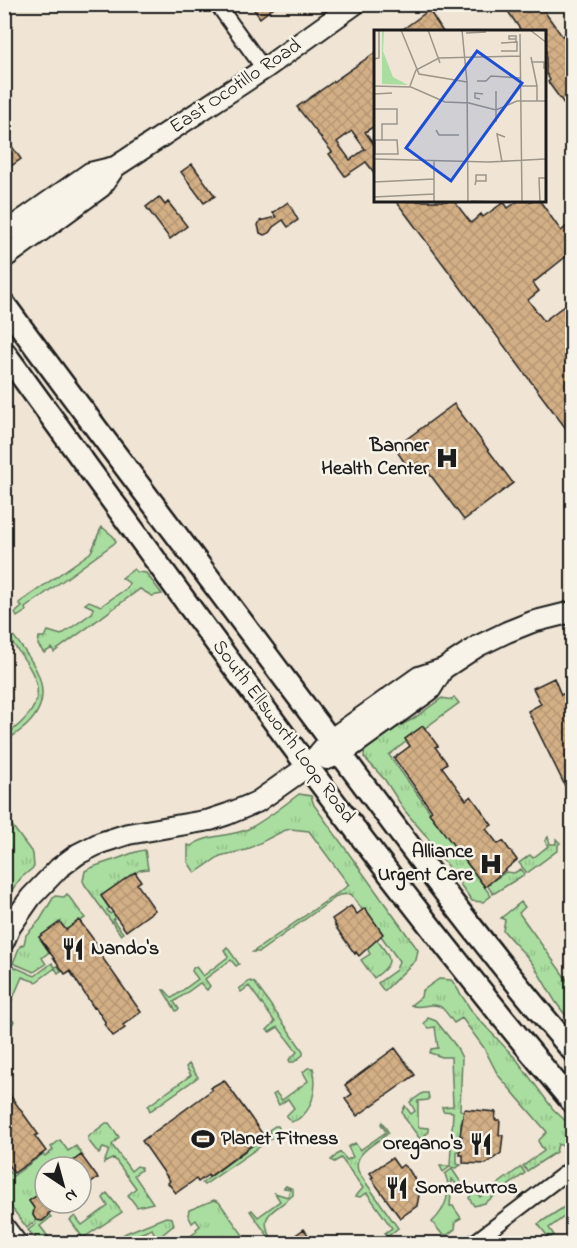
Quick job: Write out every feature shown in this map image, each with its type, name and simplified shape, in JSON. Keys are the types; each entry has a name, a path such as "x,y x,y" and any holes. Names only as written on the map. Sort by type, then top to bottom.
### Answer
{"main road":[{"name":"South Ellsworth Loop Road","path":"4,304 174,535 471,926 573,1050"},
{"name":"South Ellsworth Loop Road","path":"4,352 308,766 450,954 573,1102"}],"street":[{"path":"217,4 264,69"},
{"name":"East Ocotillo Road","path":"4,233 90,173 115,167 264,69 355,4"},
{"name":"East Ocotillo Road","path":"4,258 101,187 115,167"},
{"path":"4,941 10,927 31,897 59,867 78,854 100,843 128,834 210,820 257,802 335,747 419,677 443,669 478,646 507,632 532,622 573,612"},
{"path":"472,1244 573,1168"},
{"path":"4,1227 17,1244"}],"green space":[{"path":"102,527 113,536 116,542 25,608 26,611 17,617 15,613 22,607 19,603 90,553"},
{"path":"134,569 137,572 146,573 162,594 152,596 140,589 54,652 52,648 44,653 38,645 39,637 45,637 48,631 61,635 92,613 93,608 85,604 89,601 101,606 127,588 129,583 122,578"},
{"path":"9,630 33,664 42,688 37,713 27,725 5,742 5,736 22,722 32,710 37,698 37,686 33,674 5,633"},
{"path":"454,697 459,703 425,728 423,726 405,739 407,741 389,755 491,896 483,902 472,901 427,837 405,811 385,780 364,757 365,746 374,739 413,719 442,698 452,700"},
{"path":"299,794 311,796 314,805 418,950 416,960 384,991 378,983 396,970 399,961 351,894 339,895 259,952 253,952 349,885 309,831 290,829 283,831 246,850 220,856 195,873 188,862 188,845 191,846 211,837 248,829"},
{"path":"5,816 33,854 34,867 21,878 5,899"},
{"path":"548,837 550,844 556,844 556,839 560,843 558,850 527,873 519,863 530,855 533,858 548,846 545,841"},
{"path":"145,850 148,869 140,870 101,896 109,908 107,910 110,914 113,912 116,917 113,920 123,933 121,935 85,885 83,881 85,871"},
{"path":"521,869 525,874 493,894 487,885 506,872 514,873"},
{"path":"67,894 85,918 66,930 39,937 49,952 42,958 46,964 34,972 13,963 20,946 24,944 26,935 40,920 53,898 55,896 64,897"},
{"path":"521,902 525,907 519,913 572,987 572,1022 555,1001 532,963 503,930 505,920 501,918"},
{"path":"377,940 389,960 386,968 374,978 361,960 370,954 367,948"},
{"path":"227,947 239,964 236,966 231,960 205,979 210,986 207,990 200,983 174,1002 179,1009 176,1011 163,990 172,998 198,979 192,971 193,968 196,967 203,976 228,957 224,950"},
{"path":"52,963 55,967 58,966 61,971 58,973 55,968 36,982 22,977 5,1017 5,984 12,966 35,976"},
{"path":"439,979 453,982 473,1013 517,1060 553,1109 572,1127 571,1141 563,1146 558,1144 556,1152 527,1171 523,1166 544,1151 538,1141 547,1132 498,1075 484,1048 462,1018 454,1023 437,1005 418,1007 411,1005 421,997 422,991"},
{"path":"250,981 255,983 303,1051 303,1055 294,1062 289,1060 297,1052 278,1027 270,1032 267,1030 275,1022 249,986 241,992 239,989"},
{"path":"5,1017 14,1021 11,1027 5,1026"},
{"path":"428,1018 436,1021 456,1046 462,1058 460,1110 464,1111 460,1151 457,1151 457,1164 461,1165 456,1168 450,1167 443,1172 440,1166 450,1166 453,1112 443,1111 442,1107 453,1106 451,1057 430,1053 431,1049 438,1048 435,1027 428,1028 424,1024"},
{"path":"189,1064 198,1077 150,1111 148,1106 191,1075 186,1067"},
{"path":"308,1068 313,1068 315,1084 312,1100 304,1114 291,1122 286,1116 294,1108 288,1099 279,1105 273,1095 276,1093 282,1100 308,1081 303,1072"},
{"path":"423,1093 428,1093 429,1098 418,1101 418,1127 428,1128 429,1132 420,1139 402,1112 405,1106 411,1114 415,1111 410,1102"},
{"path":"382,1122 389,1133 361,1155 357,1166 359,1173 398,1228 387,1237 385,1233 392,1228 367,1193 360,1197 356,1196 363,1188 341,1158 334,1162 331,1160 340,1152 347,1160 353,1157 348,1147 355,1143 360,1150 386,1132"},
{"path":"109,1123 119,1137 112,1145 131,1171 137,1166 141,1167 141,1170 134,1175 153,1203 137,1207 128,1195 136,1188 114,1158 104,1163 109,1150 103,1148 99,1154 88,1140 89,1136"},
{"path":"278,1126 281,1132 204,1185 202,1183 270,1133 269,1130"},
{"path":"60,1140 68,1151 76,1146 82,1155 46,1155 53,1150 51,1147"},
{"path":"33,1161 33,1198 29,1201 33,1207 33,1215 36,1220 43,1221 48,1215 51,1217 40,1226 53,1243 40,1243 28,1230 36,1224 35,1221 27,1228 5,1199 4,1165 13,1176"},
{"path":"521,1167 525,1173 485,1203 474,1206 469,1198 473,1192 475,1191 480,1197"},
{"path":"452,1169 462,1184 458,1186 452,1179 450,1206 453,1206 461,1218 456,1221 455,1229 447,1235 442,1234 432,1222 444,1206 448,1193 445,1174"},
{"path":"286,1186 293,1189 293,1195 273,1210 266,1220 266,1226 275,1243 273,1243 250,1211 252,1210 258,1217 280,1201 275,1193 288,1197 290,1189 284,1188"},
{"path":"107,1193 122,1212 83,1238 70,1220 75,1216 82,1225 108,1206 103,1198"},
{"path":"214,1200 219,1202 248,1242 245,1244 190,1243 188,1238 200,1226 196,1220 192,1223 188,1215 189,1210"},
{"path":"572,1202 572,1211 549,1228 554,1235 549,1238 538,1224"},
{"path":"166,1217 172,1218 174,1225 157,1239 152,1229 127,1239 129,1243 109,1243 126,1233"}],"building":[{"path":"250,4 278,4 260,18"},
{"path":"503,4 539,4 562,36 573,28 573,116 548,82 550,80 547,75 547,30 521,30"},
{"path":"429,10 442,30 402,30"},
{"path":"374,53 374,126 365,132 374,144 374,172 366,162 345,176 329,154 332,152 297,107","holes":["352,131 365,149 350,160 337,142"]},
{"path":"10,144 21,159 4,171 4,148"},
{"path":"192,164 215,196 204,203 181,172"},
{"path":"159,197 165,205 168,202 187,226 170,239 146,207"},
{"path":"288,202 298,220 288,227 283,220 269,233 264,235 260,233 258,225 260,221 276,217 273,213"},
{"path":"397,202 455,202 471,223 481,214 483,217 504,202 508,208 517,202 541,202 561,231 573,221 573,251 533,283 539,291 528,300 544,321 573,299 573,438"},
{"name":"Banner Health Center","path":"454,404 513,483 464,520 423,465 419,462 409,469 398,453 407,446 404,441"},
{"path":"554,678 561,695 573,689 573,802 528,711 541,704 533,688"},
{"path":"423,726 447,763 442,767 466,800 471,796 492,825 486,829 498,844 503,841 517,860 485,887 429,813 432,811 394,758 410,746 405,739"},
{"path":"135,872 141,881 137,884 155,910 126,931 101,896"},
{"path":"351,906 357,914 365,908 383,934 359,956 356,952 355,954 332,919"},
{"path":"79,920 102,951 99,953 141,1012 123,1025 125,1028 113,1036 70,971 65,974 39,937 60,922 66,930"},
{"path":"395,1048 415,1075 357,1116 345,1099 352,1094 345,1085"},
{"name":"Planet Fitness","path":"224,1080 264,1136 209,1177 208,1175 198,1182 196,1179 176,1193 142,1141 212,1090 210,1088"},
{"path":"4,1087 38,1134 35,1136 46,1151 40,1155 33,1155 33,1160 14,1173 4,1160"},
{"name":"Oregano's","path":"464,1109 496,1112 495,1120 500,1120 499,1135 503,1135 501,1153 486,1164 463,1163 463,1155 460,1155 462,1136 460,1136"},
{"name":"Someburros","path":"392,1158 399,1168 403,1165 409,1170 419,1186 415,1189 419,1195 417,1206 400,1218 371,1178 373,1177 370,1173"},
{"path":"93,1171 98,1178 93,1182"},
{"path":"33,1215 48,1215 42,1221 36,1220"},
{"path":"304,1229 314,1244 283,1244"}],"place":[{"name":"Banner Health Center","path":"447,458"},
{"name":"Alliance Urgent Care","path":"491,864"},
{"name":"Nando's","path":"73,949"},
{"name":"Planet Fitness","path":"203,1139"},
{"name":"Oregano's","path":"481,1144"},
{"name":"Someburros","path":"397,1188"}]}
